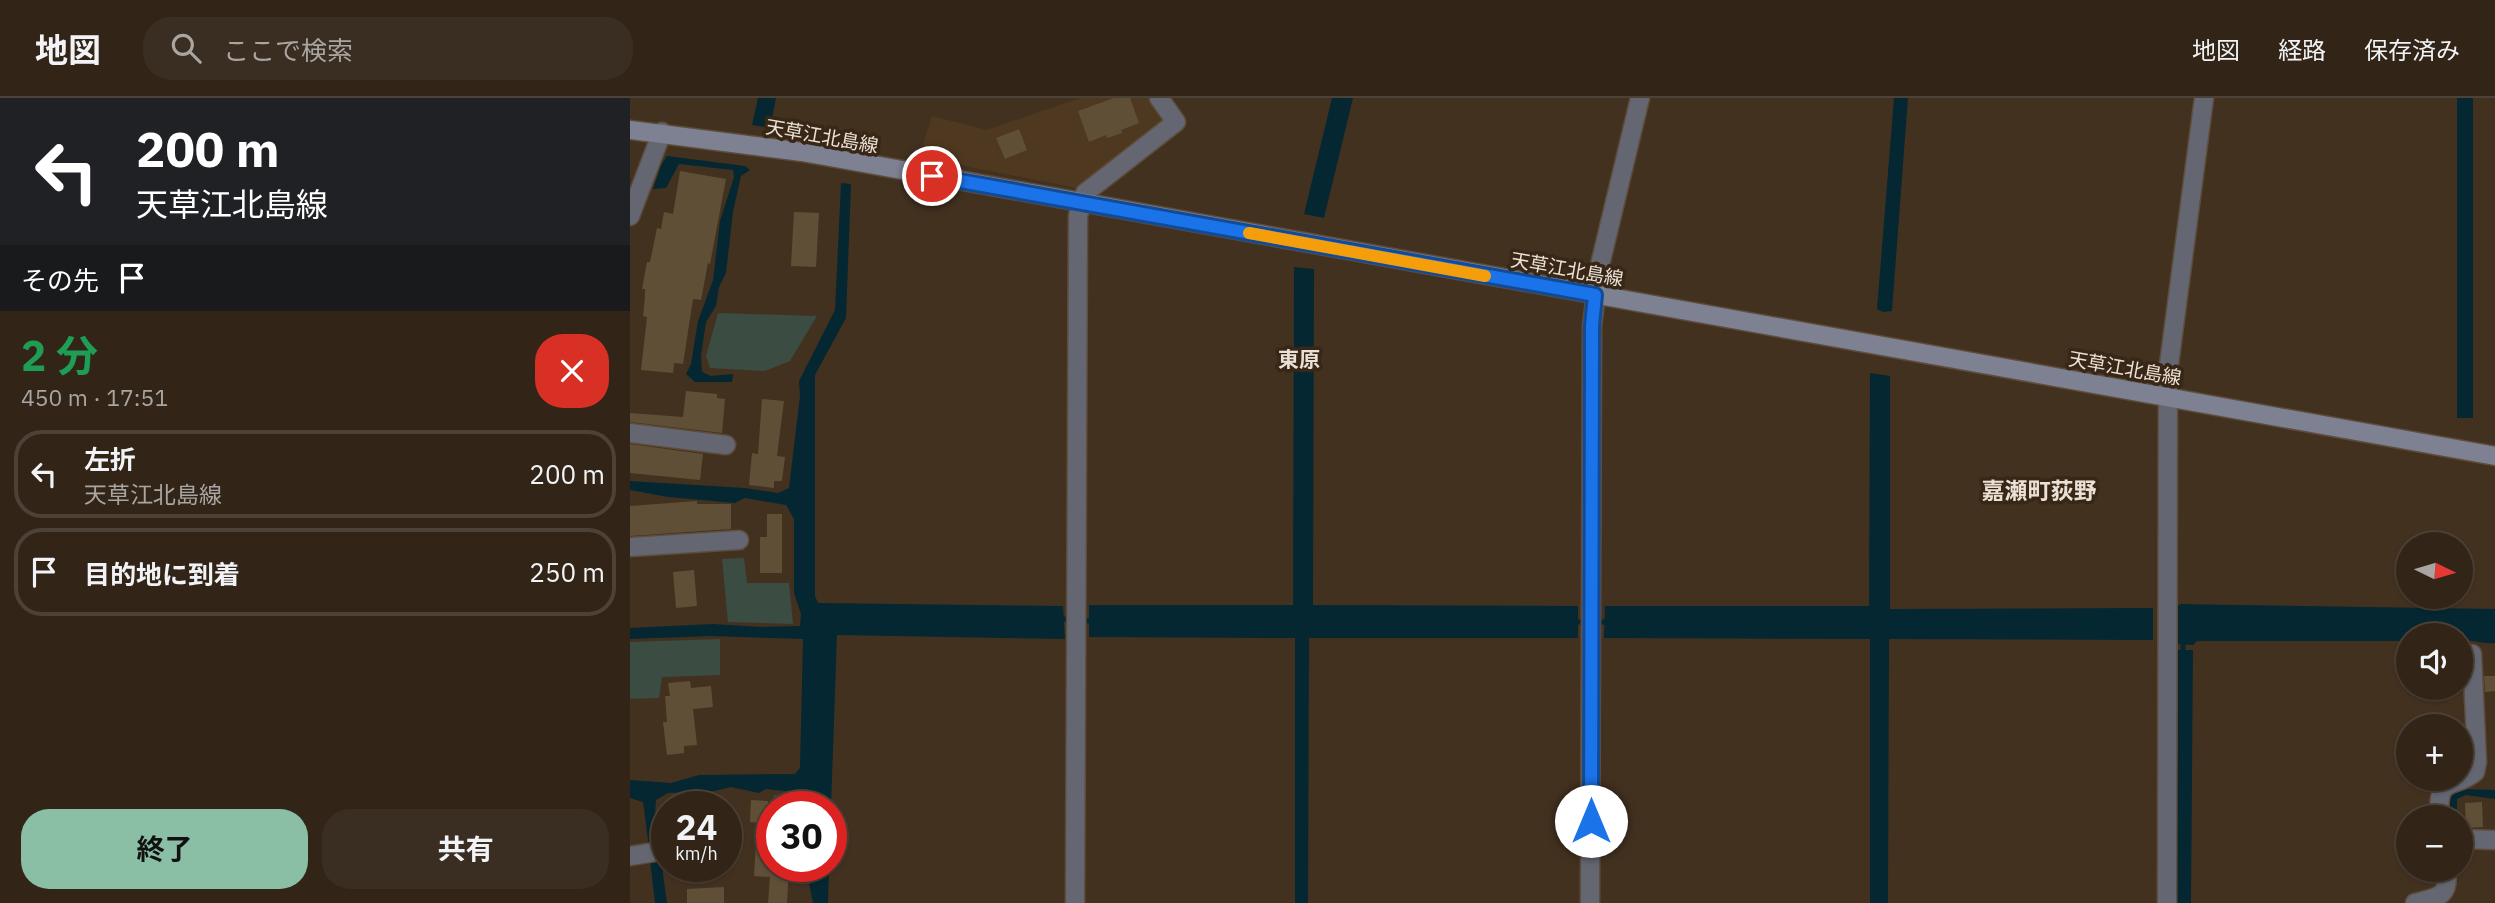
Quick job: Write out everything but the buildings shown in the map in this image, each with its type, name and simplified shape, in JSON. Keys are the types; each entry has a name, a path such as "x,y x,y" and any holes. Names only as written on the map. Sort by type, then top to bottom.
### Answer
{"street":[{"path":"1075,903 1078,216 1085,193 1176,122 1158,98"},
{"path":"1590,903 1592,326 1599,269 1640,98"},
{"path":"2166,903 2168,372 2204,98"},
{"name":"天草江北島線","path":"630,130 802,152 2495,456"},
{"path":"630,216 662,132"},
{"path":"630,433 726,444"},
{"path":"630,547 739,540"},
{"path":"2440,805 2443,789 2449,782 2468,778 2475,772 2477,762 2473,676"},
{"path":"2473,839 2495,840"},
{"path":"630,856 651,853"},
{"path":"2415,903 2440,896 2452,898"}],"shaded area":[{"path":"1080,98 1152,98 1169,120 1082,189 919,157 932,116 987,130"}],"green space":[{"path":"718,313 817,316 790,361 765,371 710,368 706,356"},
{"path":"744,558 747,583 789,583 793,624 728,622 722,559"},
{"path":"720,639 720,675 662,677 659,698 630,699 630,642"}],"water":[{"path":"758,98 776,98 770,128 752,125"},
{"path":"1332,98 1353,98 1324,218 1304,214"},
{"path":"1894,98 1908,98 1892,311 1883,312 1877,309"},
{"path":"2457,98 2473,98 2473,418 2457,418"},
{"path":"667,156 745,166 750,170 741,176 733,212 726,273 719,287 716,306 706,322 701,356 702,372 711,376 733,374 732,382 695,382 686,374 691,364 698,321 713,280 720,221 734,177 733,170 679,164 666,188 653,189"},
{"path":"841,183 851,184 846,318 815,375 815,596 818,603 1063,606 1065,639 837,635 832,791 766,789 756,792 731,787 715,791 651,791 649,847 643,802 630,798 630,780 671,783 699,775 795,774 800,768 803,639 711,636 630,639 630,628 713,624 800,626 801,614 794,593 794,519 786,505 745,498 735,503 668,497 630,490 630,481 745,488 778,493 789,488 800,396 799,381 835,310"},
{"path":"1294,267 1314,269 1313,605 1578,606 1578,638 1309,638 1308,903 1295,903 1295,638 1089,637 1089,605 1293,605"},
{"path":"1870,373 1890,376 1890,609 2153,608 2153,640 1889,639 1888,903 1870,903 1870,639 1604,638 1605,606 1869,606"},
{"path":"2180,604 2495,609 2495,643 2473,641 2473,623 2396,623 2396,641 2197,641 2193,645 2174,644 2175,609"},
{"path":"2174,650 2193,650 2191,903 2174,903"},
{"path":"2473,789 2495,790 2495,799 2466,795 2457,799 2457,805 2450,805 2451,793"},
{"path":"652,882 664,882 667,903 655,903"},
{"path":"809,882 829,882 828,903 813,903"}],"waterway":[{"path":"1064,619 1089,621"},
{"path":"1578,622 1605,622"},
{"path":"2183,645 2183,650"}],"slow traffic":[{"path":"1249,233 1485,276"}],"district":[{"name":"東原","path":"1299,359"},
{"name":"嘉瀬町荻野","path":"2039,490"}],"route":[{"path":"932,176 1595,295 1592,326 1591,821"}]}
